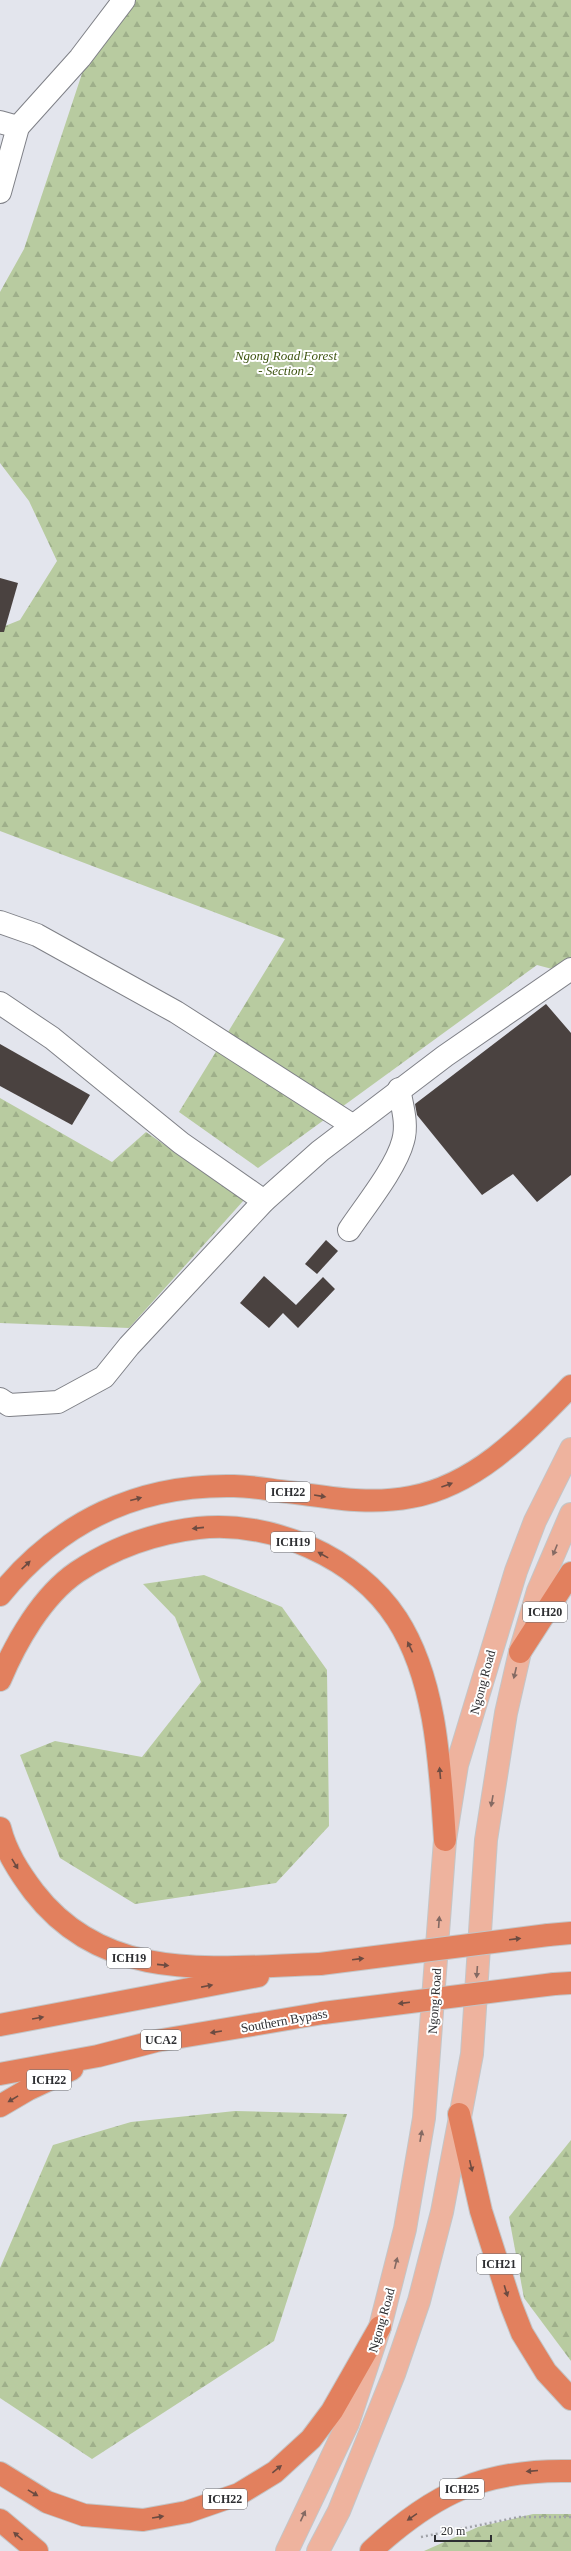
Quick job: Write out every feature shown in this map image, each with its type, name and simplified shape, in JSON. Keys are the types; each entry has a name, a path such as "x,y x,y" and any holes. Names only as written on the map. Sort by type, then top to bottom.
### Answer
{"highway":[{"name":"ICH22","path":"0,1595 17,1573 44,1548 90,1517 130,1500 166,1491 234,1486 358,1502 412,1497 453,1483 486,1465 527,1431 571,1386"},
{"name":"ICH19","path":"0,1680 12,1652 31,1620 56,1593 76,1573 127,1545 199,1528 236,1528 271,1534 313,1549 347,1568 372,1589 397,1619 413,1654 427,1694 437,1741 445,1840"},
{"name":"ICH20","path":"520,1652 571,1573"},
{"name":"ICH19","path":"0,1828 5,1846 23,1877 45,1905 70,1928 103,1948 147,1962 184,1967 320,1964"},
{"path":"0,2025 320,1964 571,1933"},
{"name":"Southern Bypass","path":"0,2074 98,2056 156,2041 323,2013 562,1984"},
{"name":"ICH22","path":"0,2106 28,2089 98,2056"},
{"name":"ICH21","path":"459,2114 481,2211 522,2333 546,2372 571,2399"},
{"name":"ICH22","path":"0,2473 47,2502 84,2515 143,2520 187,2512 239,2494 275,2472 311,2439 332,2411 380,2327"},
{"name":"ICH25","path":"371,2551 400,2525 444,2496 492,2477 533,2470 571,2471"},
{"path":"0,2520 37,2551"}],"main road":[{"name":"Ngong Road","path":"287,2551 348,2423 380,2327 405,2229 424,2118 445,1840 457,1765 500,1621 535,1521 571,1449"},
{"path":"318,2551 339,2511 370,2440 418,2301 442,2212 459,2114 472,2054 486,1840 506,1713 520,1652 538,1591 571,1514"}],"street":[{"path":"0,192 9,124 80,58 124,0"},
{"path":"0,922 37,935 176,1012 352,1125"},
{"path":"0,1400 9,1405 58,1402 104,1377 129,1346 264,1201 352,1125 399,1090 571,969"},
{"path":"0,1003 52,1038 182,1143 264,1201"},
{"path":"349,1230 397,1157 404,1140 405,1121 399,1090"}],"path":[{"path":"413,2539 519,2517 571,2517"}],"green space":[{"name":"Ngong Road Forest - Section 2","path":"110,0 571,0 571,974 537,965 258,1168 179,1112 285,939 0,831 0,628 20,620 57,561 29,501 0,463 0,292 24,249 104,7"},
{"path":"0,1098 112,1162 146,1132 244,1200 129,1328 0,1323"},
{"path":"204,1575 282,1607 327,1670 329,1826 276,1883 135,1904 60,1858 20,1755 55,1741 142,1757 201,1682 175,1617 143,1584"},
{"path":"235,2111 347,2114 274,2341 92,2459 0,2398 0,2268 53,2145 131,2122"},
{"path":"571,2140 571,2361 524,2298 509,2217"},
{"path":"533,2514 571,2514 571,2551 424,2551 478,2527"}],"building":[{"path":"0,578 18,583 4,632 0,632"},
{"path":"546,1004 571,1033 571,1175 537,1202 513,1174 482,1195 417,1115 415,1104"},
{"path":"0,1044 90,1095 72,1125 0,1086"},
{"path":"326,1240 338,1251 317,1274 305,1264"},
{"path":"264,1276 296,1305 323,1277 335,1289 298,1328 283,1313 269,1328 240,1303"}]}
